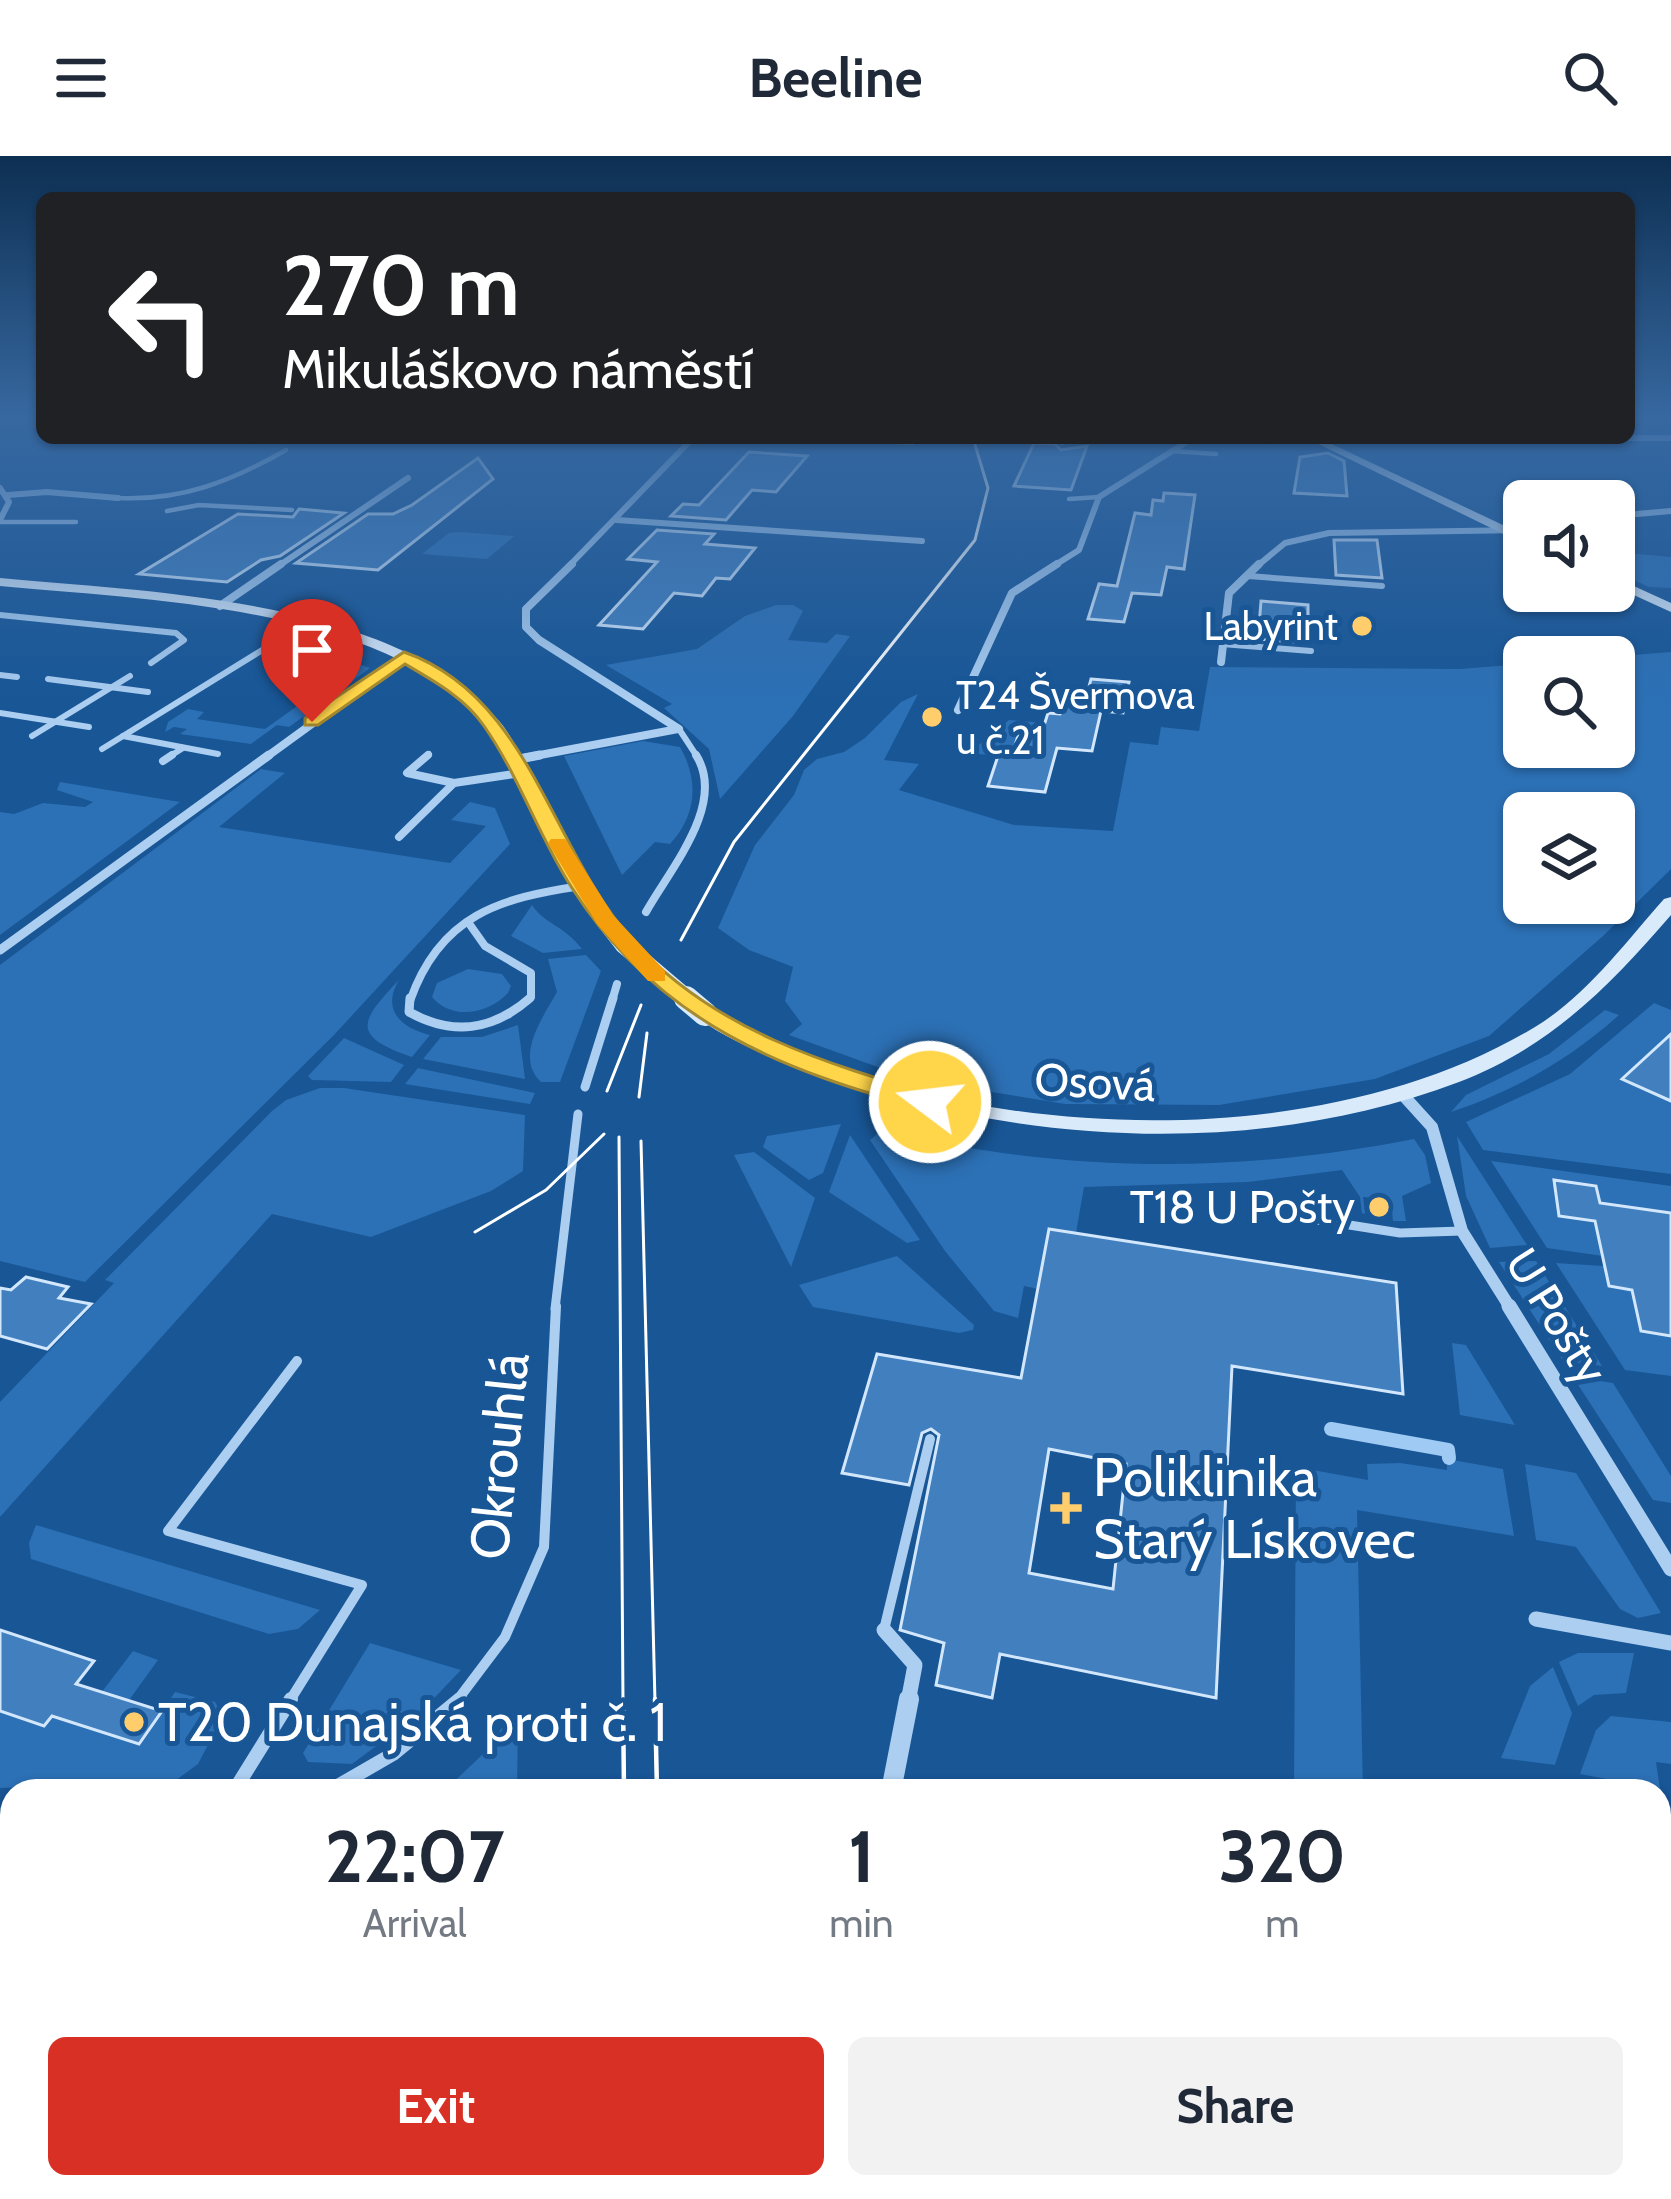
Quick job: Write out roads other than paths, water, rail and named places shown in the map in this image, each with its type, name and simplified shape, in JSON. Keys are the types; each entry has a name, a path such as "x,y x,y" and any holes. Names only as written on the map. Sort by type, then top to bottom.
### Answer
{"street":[{"path":"220,606 361,510"},
{"path":"626,510 526,609 526,627 581,668 679,729"},
{"path":"958,710 1012,593 1079,550 1094,510"},
{"path":"1461,510 1503,531"},
{"path":"1635,514 1671,511"},
{"path":"617,520 922,541"},
{"path":"1221,662 1229,592 1286,542 1315,532 1503,533"},
{"name":"Osová","path":"0,582 220,606 306,622 404,657 455,686 491,721 581,886 604,919 624,945 705,1014 733,1032 829,1073 930,1102 1006,1116 1163,1126 1338,1110 1402,1094 1482,1064 1543,1030 1592,992 1670,906"},
{"path":"1635,591 1671,608"},
{"path":"0,950 404,657"},
{"path":"517,767 679,729"},
{"name":"U Pošty","path":"1402,1094 1432,1127 1462,1231 1671,1568"},
{"path":"1536,1619 1671,1642"},
{"path":"884,1630 915,1665 893,1779"}],"lane":[{"path":"282,510 292,511"},
{"path":"0,521 76,522"},
{"path":"1248,576 1382,586"},
{"path":"0,615 176,634 184,640 151,663"},
{"path":"0,625 15,617"},
{"path":"101,749 306,622"},
{"path":"1222,644 1311,652"},
{"path":"0,675 17,677"},
{"path":"32,736 130,676"},
{"path":"48,680 148,692"},
{"path":"0,713 89,727"},
{"path":"646,912 704,809 706,771 679,729"},
{"path":"123,736 218,754"},
{"path":"163,761 183,748"},
{"path":"429,754 406,773 454,783 517,767"},
{"path":"400,837 454,783"},
{"path":"469,922 471,934 531,973 531,997 506,1018 489,1025 455,1029 421,1021 409,1012 407,1002 415,981 469,922 487,908 512,899 581,886"},
{"path":"584,1087 617,984"},
{"name":"Okrouhlá","path":"354,1779 440,1714 487,1668 535,1578 544,1547 556,1276 578,1114"},
{"path":"1305,1218 1400,1233 1462,1231"},
{"path":"241,1779 362,1585 168,1531 297,1361"},
{"path":"884,1630 930,1439"}],"waterway":[{"path":"1331,1429 1448,1450 1449,1458"}],"tram line":[{"path":"681,940 734,842 975,540 982,510"},
{"path":"607,1091 641,1005"},
{"path":"639,1097 647,1033"},
{"path":"475,1232 546,1190 604,1134"},
{"path":"619,1137 623,1702"},
{"path":"641,1141 655,1702"},
{"path":"623,1699 624,1779"},
{"path":"655,1699 657,1779"}],"place":[{"name":"Labyrint","path":"1362,626"},
{"name":"T24 Švermova u č.21","path":"932,717"},
{"name":"T18 U Pošty","path":"1379,1207"},
{"name":"Poliklinika Starý Lískovec","path":"1066,1508"},
{"name":"T20 Dunajská proti č. 1","path":"134,1722"}]}
